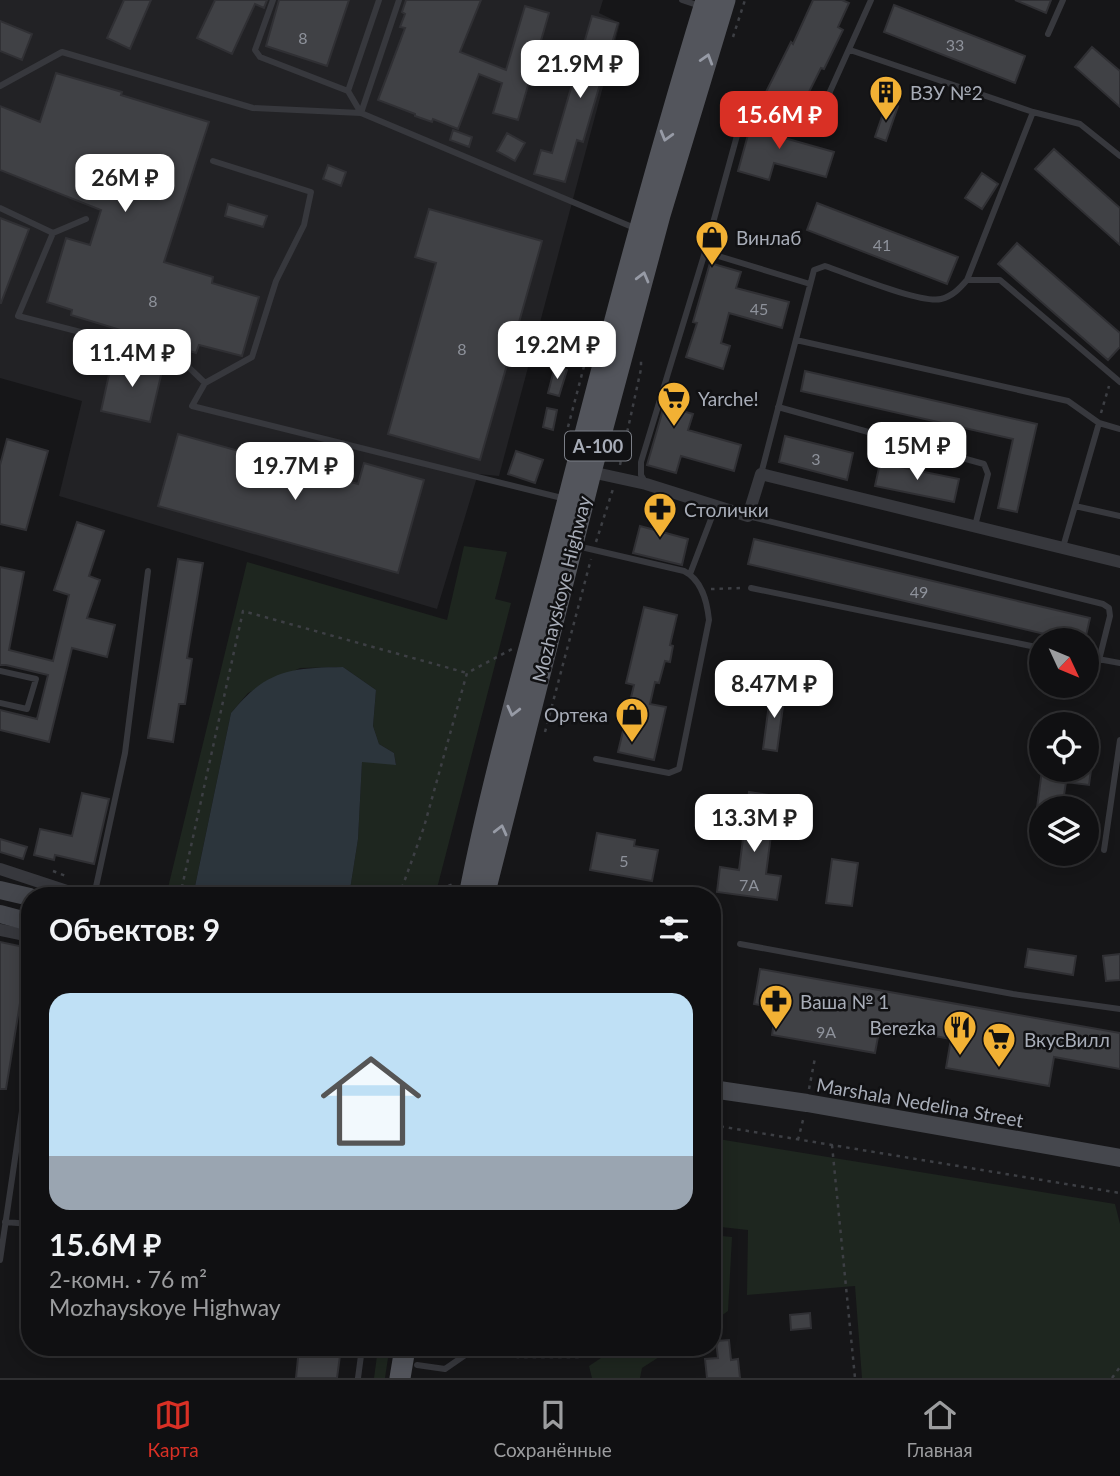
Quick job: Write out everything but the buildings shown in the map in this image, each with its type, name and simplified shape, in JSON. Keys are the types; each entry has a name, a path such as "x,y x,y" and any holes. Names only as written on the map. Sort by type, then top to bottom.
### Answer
{"main road":[{"name":"Mozhayskoye Highway","path":"486,887 572,545 660,215 725,0"},
{"name":"Mozhayskoye Highway","path":"464,887 487,814 639,230 705,4"}],"street":[{"path":"591,472 646,484 748,516 761,474 1120,562"},
{"path":"0,869 55,887"},
{"path":"0,890 21,895"},
{"path":"0,914 21,920"},
{"path":"0,930 21,934"},
{"name":"Marshala Nedelina Street","path":"721,1090 1120,1158"}],"lane":[{"path":"273,0 255,50 260,57 348,91 361,113"},
{"path":"348,91 379,0"},
{"path":"361,113 399,0"},
{"path":"682,0 705,4"},
{"path":"758,98 820,117 871,0"},
{"path":"1048,34 1063,0"},
{"path":"850,50 1033,112 1080,124 1120,156"},
{"path":"0,86 62,52 253,108 361,113 639,230"},
{"path":"761,474 814,270 821,266 923,298 940,299 956,292 967,280 1033,112"},
{"path":"646,484 641,475 642,462 741,121"},
{"path":"213,161 311,192 304,225 276,281 252,357 205,383 192,406 568,499"},
{"path":"0,208 52,233"},
{"path":"86,219 52,233 18,316 178,357 205,383"},
{"path":"705,252 810,284"},
{"path":"967,280 999,280 1120,382"},
{"path":"796,340 1069,401 1098,423 1120,429"},
{"path":"778,407 984,464 988,474 975,526"},
{"path":"1063,547 1098,423"},
{"path":"690,574 716,506"},
{"path":"1075,506 1120,516"},
{"path":"748,516 1103,604 1109,608 1110,616 1099,660 1120,663"},
{"path":"572,545 690,574 701,589 709,620 679,769 669,773 596,759"},
{"path":"96,887 125,753 148,571"},
{"path":"751,587 1029,645"},
{"path":"0,671 36,679 27,709 0,703"},
{"path":"1104,850 1120,740"},
{"path":"740,944 1013,994 1120,1009"},
{"path":"0,1261 4,1216 21,1112"},
{"path":"4,1216 21,1221"},
{"path":"358,1378 361,1356"},
{"path":"409,1359 445,1369 464,1356"}],"path":[{"path":"733,40 745,0"},
{"path":"544,735 594,550 617,478 641,369 640,350"},
{"path":"1098,423 1106,397"},
{"path":"701,589 751,587"},
{"path":"182,887 243,611 467,673 513,648"},
{"path":"402,887 424,827 467,673"},
{"path":"721,1126 1120,1193"},
{"path":"832,1145 855,1378"},
{"path":"517,1356 583,1356"},
{"path":"1113,1377 1120,1367"}],"shaded area":[{"path":"0,0 603,0 599,13 620,23 499,476 478,474 437,609 59,496 82,401 0,378"},
{"path":"464,546 507,552 495,599 511,603 437,887 350,887 358,839 362,761 396,764 394,753 379,744 373,726 376,690 343,667 300,668 248,693 231,713 195,887 168,887 247,562 447,620"},
{"path":"343,667 376,690 373,726 379,744 394,753 396,765 362,762 358,839 350,887 195,887 231,713 268,680 280,674"},
{"path":"721,1139 1115,1204 1120,1224 1120,1378 862,1378 855,1286 747,1295 748,1230 721,1227"},
{"path":"721,1236 732,1237 728,1311 721,1316"},
{"path":"377,1356 388,1358 385,1378 374,1378"},
{"path":"604,1356 661,1356 642,1368 640,1378 592,1378 589,1366"}],"place":[{"name":"ВЗУ №2","path":"886,122"},
{"name":"Винлаб","path":"712,267"},
{"name":"Yarche!","path":"674,428"},
{"name":"Столички","path":"660,539"},
{"name":"Ортека","path":"632,744"},
{"name":"Ваша № 1","path":"776,1031"},
{"name":"Berezka","path":"960,1057"},
{"name":"ВкусВилл","path":"999,1069"}]}
